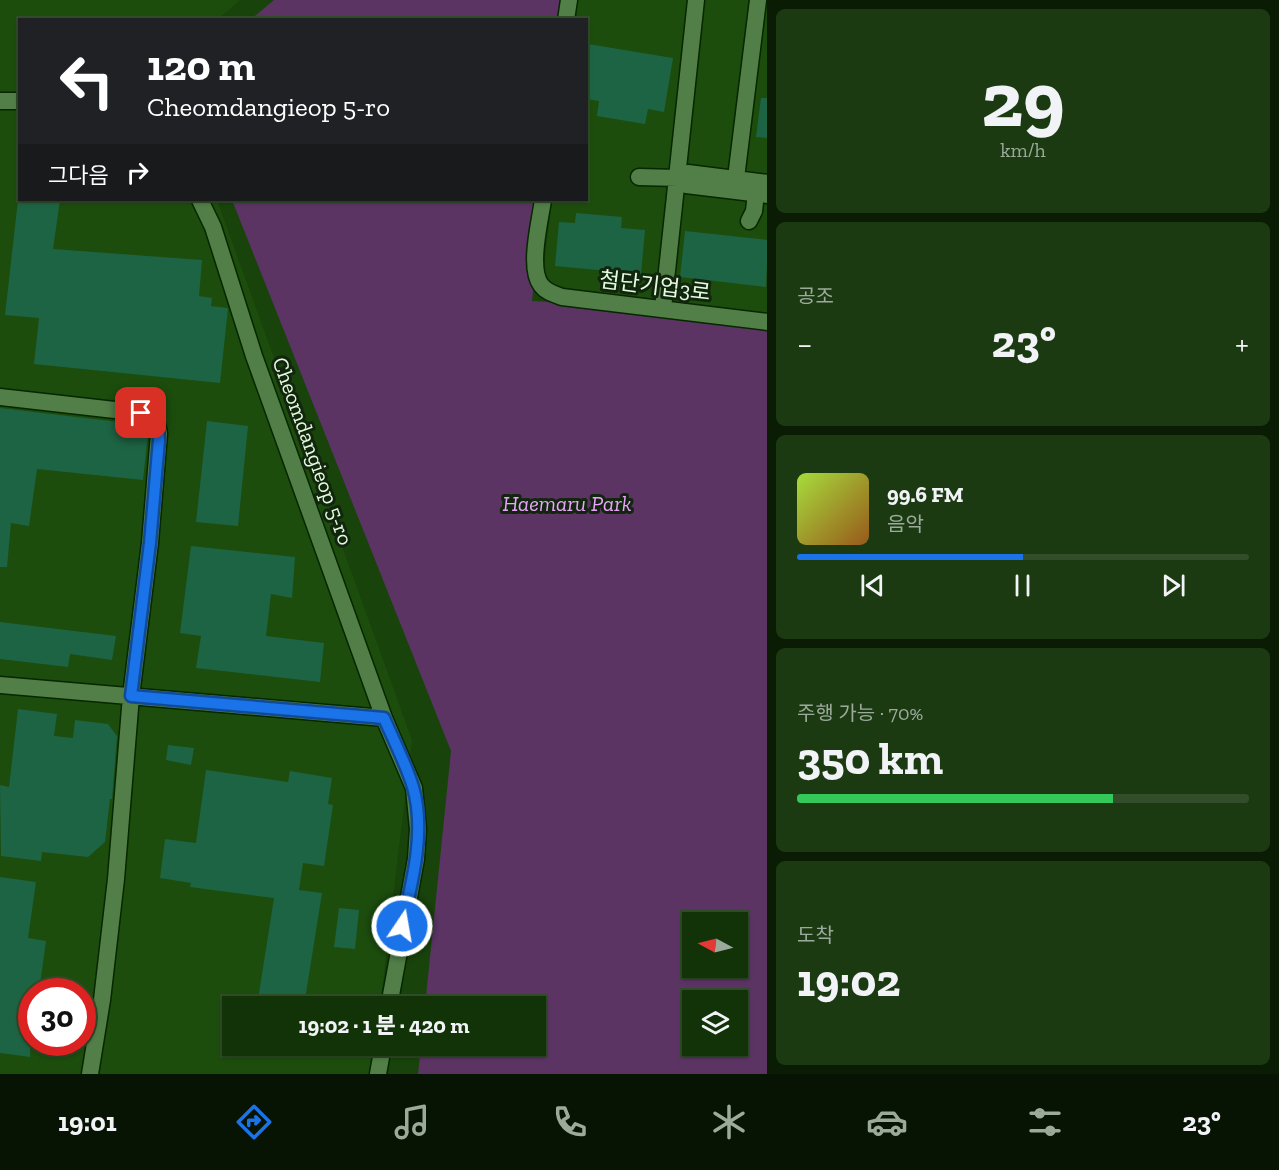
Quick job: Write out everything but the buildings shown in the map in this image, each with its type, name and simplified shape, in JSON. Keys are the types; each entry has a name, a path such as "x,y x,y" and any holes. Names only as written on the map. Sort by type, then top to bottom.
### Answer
{"street":[{"path":"566,18 569,0"},
{"path":"663,309 696,0"},
{"path":"736,178 758,0"},
{"path":"0,101 18,101"},
{"path":"639,177 678,178 688,173 736,178 764,191"},
{"path":"678,178 686,185 764,191"},
{"path":"749,222 764,191"},
{"name":"Cheomdangieop 5-ro","path":"200,201 213,227 254,356 384,718 414,788 418,829 416,859 391,996"},
{"name":"첨단기업3로","path":"543,201 534,270 541,285 548,292 562,297 767,322"},
{"path":"0,397 141,413 152,417 159,428 150,543 131,696 116,879 102,1000 90,1074"},
{"path":"0,685 384,718"},
{"path":"378,1074 381,1056"}],"shaded area":[{"path":"0,0 240,0 219,18 18,18 18,201 217,201 412,740 381,996 222,996 222,1056 374,1056 372,1074 0,1074"},
{"path":"577,0 767,0 767,318 552,290 543,276 552,201 588,201 588,18 574,18"}],"green space":[{"path":"274,0 567,0 565,18 252,18"},
{"name":"Haemaru Park","path":"232,201 543,201 532,301 663,308 767,324 767,1074 418,1074 420,1056 546,1056 546,996 426,996 451,751"}],"route":[{"path":"141,413 152,417 156,422 159,428 159,440 150,543 131,696 384,718 414,788 418,829 416,859 402,926"}]}
